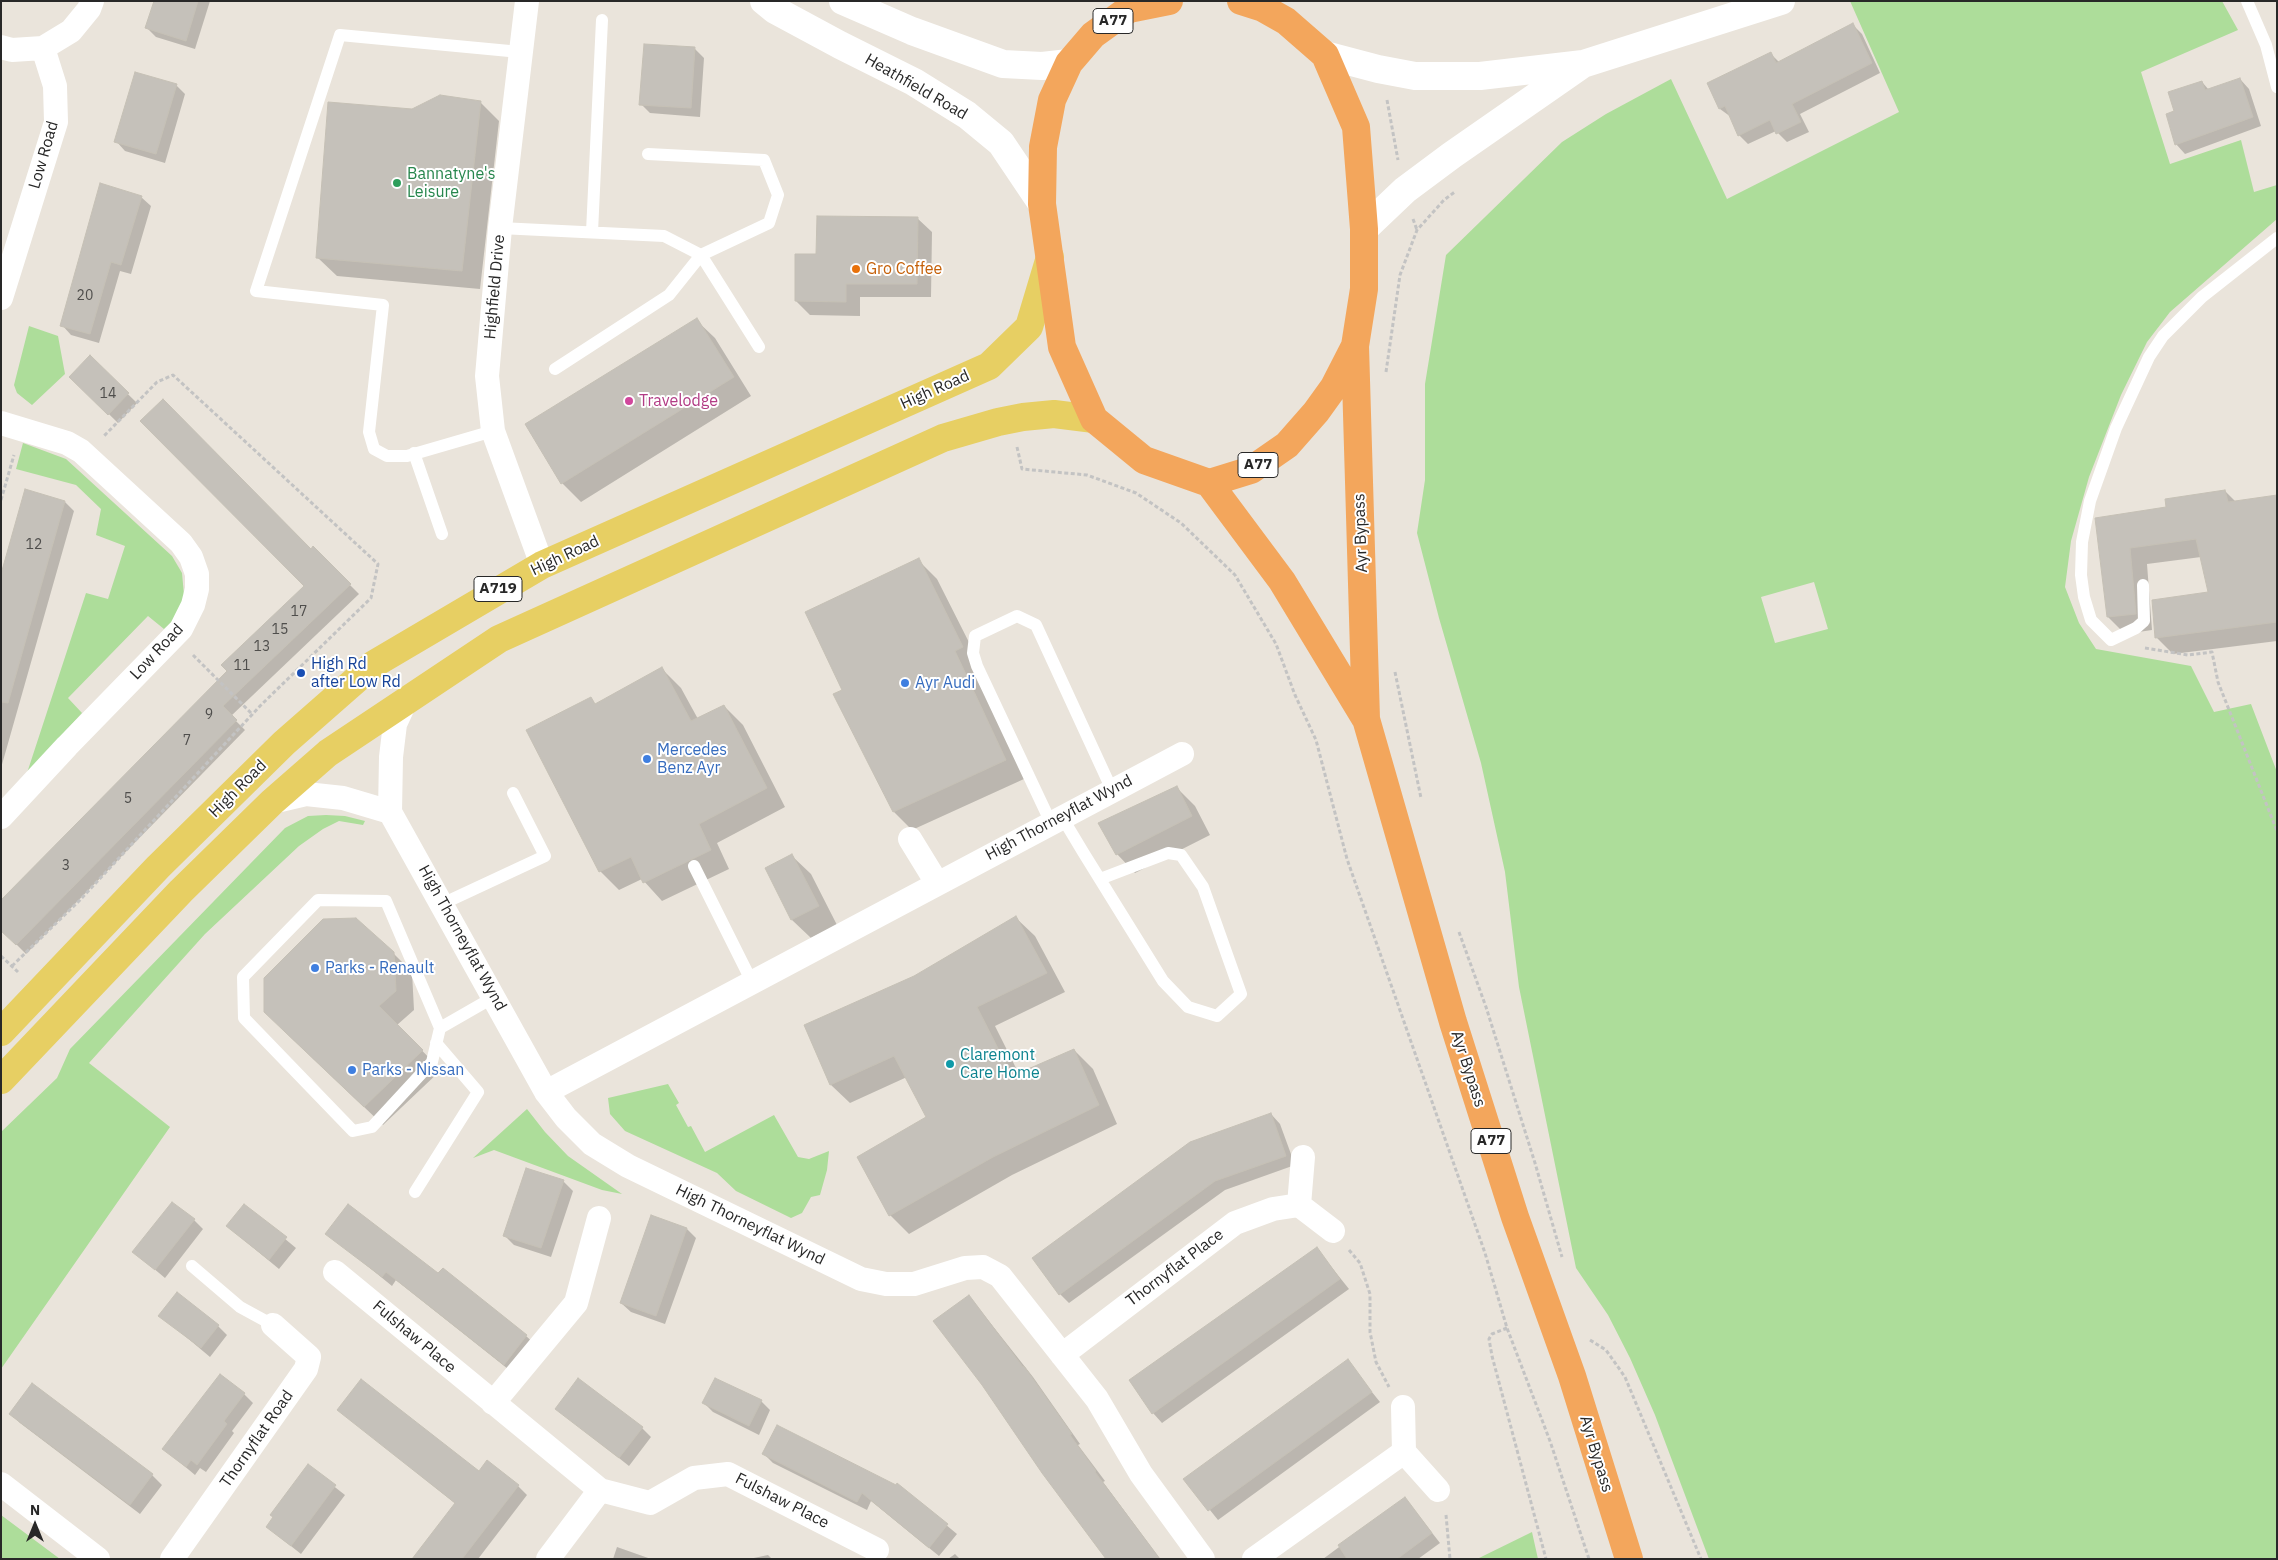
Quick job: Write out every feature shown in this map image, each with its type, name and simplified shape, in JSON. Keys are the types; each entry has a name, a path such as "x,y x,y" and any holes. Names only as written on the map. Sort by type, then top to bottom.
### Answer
{"highway":[{"name":"A77","path":"1169,1 1131,5 1093,36 1069,63 1052,100 1043,148 1042,204 1050,257 1051,281 1061,328 1062,347 1094,419 1144,460 1209,483 1252,470 1287,445 1316,412 1334,387 1355,346 1364,288 1364,230 1356,127 1325,55 1286,21 1256,3"},
{"name":"Ayr Bypass","path":"1355,346 1366,719 1453,1022 1515,1217 1572,1376 1629,1559"},
{"name":"Ayr Bypass","path":"1209,483 1282,581 1366,719"}],"main road":[{"name":"Heathfield Road","path":"764,1 775,10 914,82 968,115 1001,143 1042,204"},
{"path":"843,1 912,31 1003,64 1042,66 1069,63"},
{"path":"1325,55 1378,69 1415,76 1480,76 1583,64 1781,1"},
{"path":"1364,230 1406,190 1452,155 1583,64"},
{"name":"High Road","path":"1,1032 158,867 284,743 374,664 486,596 542,565 989,366 1029,327 1050,257"},
{"name":"High Road","path":"1,1080 181,891 272,802 328,753 407,698 508,635 943,438 1011,419 1054,414 1094,419"}],"street":[{"path":"1,47 12,50 43,48 71,31 89,9 92,1"},
{"name":"Highfield Drive","path":"526,1 500,228 487,376 493,430 542,565"},
{"name":"Low Road","path":"1,298 56,122 55,86 43,48"},
{"name":"Low Road","path":"1,817 174,636 189,617 197,589 197,574 191,557 181,542 85,455 67,443 11,426"},
{"path":"272,802 306,794 343,798 390,812 391,757 395,724 407,698"},
{"name":"High Thorneyflat Wynd","path":"546,1092 1182,754"},
{"name":"High Thorneyflat Wynd","path":"390,812 546,1092 566,1118 592,1144 628,1166 861,1279 886,1284 914,1284 965,1268 983,1267 1000,1276 1062,1355"},
{"path":"910,838 937,883"},
{"path":"1303,1157 1299,1206 1333,1231"},
{"name":"Thornyflat Place","path":"1062,1355 1235,1223 1273,1209 1299,1206"},
{"path":"493,1403 576,1303 598,1218"},
{"name":"Fulshaw Place","path":"335,1272 600,1490 650,1503 694,1478 728,1474 877,1556"},
{"name":"Thornyflat Road","path":"172,1559 306,1369 309,1356 273,1325"},
{"path":"1062,1355 1097,1399 1141,1474 1203,1559"},
{"path":"1396,1397 1404,1452 1438,1490"},
{"path":"1254,1559 1404,1452"},
{"path":"1,1484 98,1559"},
{"path":"548,1559 600,1490"}],"lane":[{"path":"2247,1 2266,46 2277,87"},
{"path":"592,232 602,20"},
{"path":"493,430 407,456 387,456 374,449 369,432 382,305 256,291 340,35 520,52"},
{"path":"555,369 669,295 701,255 769,223 778,195 764,160 648,154"},
{"path":"500,228 664,236 701,255 758,347"},
{"path":"2143,585 2144,621 2136,628 2111,640 2091,620 2084,597 2081,575 2082,542 2090,501 2116,428 2149,357 2163,336 2202,297 2277,238"},
{"path":"414,453 442,534"},
{"path":"1100,879 1168,853 1181,855 1203,887 1241,994 1216,1016 1188,1007 1163,982 1100,879 1056,820 977,666 973,653 975,636 1017,616 1036,625 1112,790"},
{"path":"442,904 545,856 513,793"},
{"path":"694,866 752,982"},
{"path":"318,900 386,901 440,1028 432,1062 372,1127 353,1131 244,1018 243,977 318,900"},
{"path":"440,1028 494,997"},
{"path":"415,1192 478,1092 436,1044"},
{"path":"192,1266 240,1306 273,1325"}],"path":[{"path":"1378,69 1392,121 1398,159 1417,230"},
{"path":"1386,378 1391,324 1400,275 1417,230 1444,200 1457,189"},
{"path":"12,966 80,900 253,715 371,598 378,564 173,375 157,382 85,455"},
{"path":"1011,419 1022,469 1087,475 1136,494 1181,523 1236,575 1276,644 1295,695 1316,740 1347,859 1472,1216 1507,1328 1550,1441 1589,1559"},
{"path":"1,500 11,426"},
{"path":"174,636 253,715"},
{"path":"2111,640 2188,654 2212,652 2218,682 2277,831"},
{"path":"1394,663 1422,802"},
{"path":"1456,924 1486,1007 1535,1163 1564,1266"},
{"path":"1333,1231 1360,1263 1370,1294 1370,1332 1376,1362 1396,1397"},
{"path":"1507,1328 1492,1334 1489,1339 1546,1559"},
{"path":"1586,1345 1583,1336 1606,1350 1625,1377 1701,1559"}],"green space":[{"path":"1850,1 2222,1 2238,30 2141,72 2170,164 2241,140 2254,192 2277,185 2277,219 2170,312 2147,342 2121,395 2089,477 2071,541 2065,587 2079,623 2096,649 2191,666 2214,712 2251,704 2277,772 2277,1559 1709,1559 1655,1415 1630,1358 1608,1315 1576,1268 1519,987 1505,872 1481,763 1439,618 1417,533 1425,480 1425,384 1446,255 1562,142 1606,114 1671,79 1727,199 1899,112","holes":["1814,582 1828,629 1775,643 1761,597"]},
{"path":"29,326 58,336 65,374 32,405 17,393 14,385"},
{"path":"23,443 66,459 172,556 182,573 184,595 177,617 164,629 148,616 68,698 82,713 27,773 86,593 108,599 125,546 96,535 101,509 76,485 16,469"},
{"path":"308,816 345,816 365,821 363,825 339,821 323,829 299,846 205,934 89,1063 170,1127 1,1369 1,1132 57,1078 70,1049 285,828"},
{"path":"668,1084 679,1103 676,1105 688,1127 691,1126 705,1152 774,1115 798,1157 809,1159 829,1151 827,1170 820,1195 811,1197 802,1213 791,1218 736,1191 717,1173 625,1131 610,1114 608,1098"},
{"path":"527,1109 545,1132 568,1156 622,1194 602,1190 494,1150 473,1158"},
{"path":"1,1515 60,1559 1,1559"},
{"path":"1532,1532 1538,1559 1477,1559"}],"building":[{"path":"154,1 198,1 186,41 145,28"},
{"path":"1853,23 1872,63 1792,104 1801,122 1776,134 1770,120 1738,136 1725,106 1719,109 1707,83 1771,52 1776,63"},
{"path":"644,44 695,47 691,108 639,105"},
{"path":"135,72 177,84 156,154 114,142"},
{"path":"2240,78 2253,117 2175,145 2166,114 2174,111 2168,92 2202,81 2205,90"},
{"name":"Bannatyne's Leisure","path":"440,95 481,101 462,271 316,258 328,102 412,109"},
{"path":"100,183 142,196 121,265 111,262 90,334 60,326"},
{"name":"Gro Coffee","path":"817,216 918,217 917,284 846,284 846,302 795,301 795,254 816,254"},
{"name":"Travelodge","path":"697,318 734,377 561,484 525,424"},
{"path":"90,355 129,393 108,415 69,377"},
{"path":"163,399 311,549 313,546 351,584 223,706 237,720 16,945 1,931 1,900 227,671 221,665 304,586 140,421"},
{"path":"25,489 65,501 8,703 1,702 1,574"},
{"path":"2225,490 2228,502 2277,495 2277,622 2155,638 2152,600 2208,592 2196,539 2130,548 2136,614 2107,617 2095,518 2166,507 2165,499"},
{"name":"Ayr Audi","path":"919,558 963,647 955,651 1006,760 893,812 833,694 842,690 805,612"},
{"name":"Mercedes Benz Ayr","path":"662,667 691,721 724,705 767,788 699,824 711,850 643,883 631,857 599,872 526,730 591,697 595,704"},
{"path":"1177,786 1192,816 1116,855 1098,823"},
{"path":"792,854 819,906 791,920 765,868"},
{"name":"Claremont Care Home","path":"1016,916 1047,973 977,1007 1012,1076 1074,1049 1099,1105 993,1157 889,1216 857,1157 926,1117 894,1056 830,1085 804,1025 914,976"},
{"path":"356,918 394,952 396,991 379,1006 423,1050 364,1107 264,1012 264,978 323,919"},
{"path":"1271,1113 1286,1156 1215,1181 1059,1295 1032,1258 1190,1142"},
{"path":"526,1168 564,1180 541,1248 503,1236"},
{"path":"172,1202 195,1219 155,1270 132,1252"},
{"path":"244,1204 287,1237 269,1260 226,1226"},
{"path":"348,1204 438,1273 443,1268 527,1335 504,1365 386,1272 382,1277 325,1234"},
{"path":"651,1215 687,1228 656,1316 620,1303"},
{"path":"1317,1247 1340,1279 1152,1414 1129,1380"},
{"path":"177,1292 219,1325 201,1348 158,1316"},
{"path":"969,1295 1024,1366 1072,1434 1070,1435 1095,1472 1160,1559 1106,1559 1042,1473 982,1385 933,1321"},
{"path":"1348,1359 1372,1392 1208,1511 1183,1479"},
{"path":"220,1374 245,1393 224,1421 227,1424 197,1465 191,1460 186,1467 162,1449"},
{"path":"578,1378 643,1427 619,1458 555,1409"},
{"path":"715,1378 762,1400 749,1426 702,1403"},
{"path":"361,1379 479,1471 487,1460 519,1485 462,1559 412,1559 455,1503 337,1410"},
{"path":"32,1383 153,1474 130,1505 9,1414"},
{"path":"777,1425 896,1485 897,1483 948,1524 929,1548 862,1493 857,1502 762,1454"},
{"path":"308,1464 336,1485 291,1546 266,1527 273,1517 270,1515"},
{"path":"1405,1497 1432,1533 1397,1559 1347,1559 1338,1545"}],"place":[{"name":"Bannatyne's Leisure","path":"397,183"},
{"name":"Gro Coffee","path":"856,269"},
{"name":"Travelodge","path":"629,401"},
{"name":"High Rd after Low Rd","path":"301,673"},
{"name":"Ayr Audi","path":"905,683"},
{"name":"Mercedes Benz Ayr","path":"647,759"},
{"name":"Parks - Renault","path":"315,968"},
{"name":"Claremont Care Home","path":"950,1064"},
{"name":"Parks - Nissan","path":"352,1070"}]}
